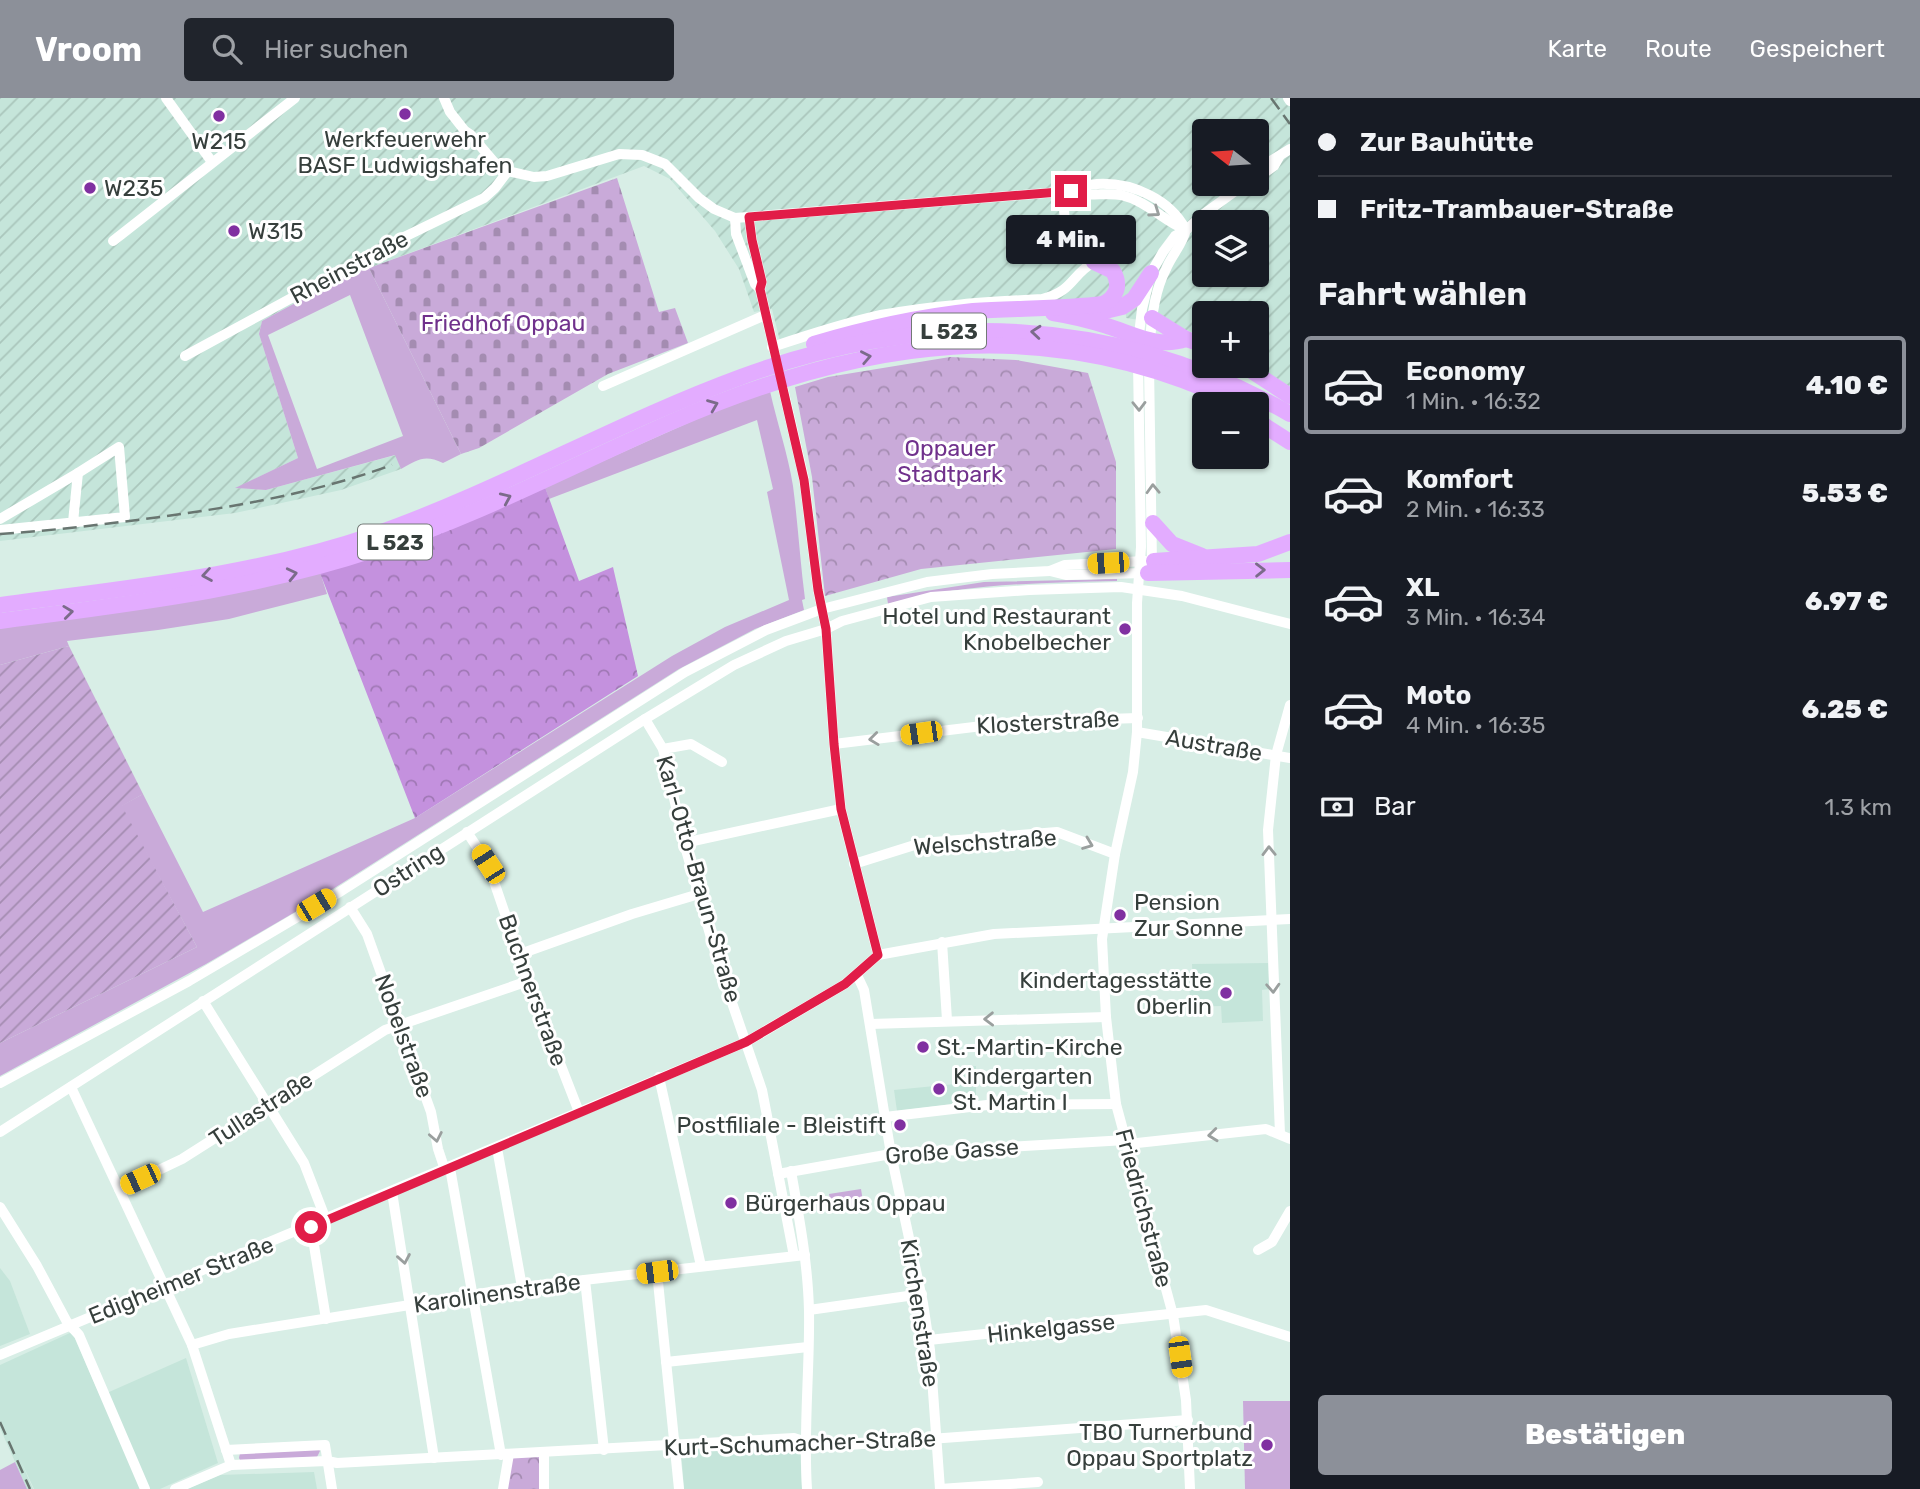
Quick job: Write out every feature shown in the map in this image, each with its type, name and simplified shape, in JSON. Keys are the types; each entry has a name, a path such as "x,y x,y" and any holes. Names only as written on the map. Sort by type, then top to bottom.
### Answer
{"highway":[{"path":"796,361 872,327 933,316 1091,305 1112,299 1117,291 1115,275 1108,267 1094,262"},
{"path":"1074,316 1110,312 1122,307 1134,299 1151,273"},
{"path":"1020,309 1074,316 1144,340 1174,343 1186,340"},
{"path":"1152,318 1192,342"},
{"name":"L 523","path":"0,621 137,603 244,585 363,553 444,524 670,422 763,373 796,361 857,359 958,346 1149,352 1252,392 1290,414"},
{"name":"L 523","path":"1103,350 1212,392"},
{"name":"L 523","path":"0,605 239,570 307,555 438,511 743,376 763,373"},
{"path":"1262,378 1290,396"},
{"path":"1269,421 1290,431"},
{"path":"1269,429 1290,442"},
{"path":"1153,523 1172,544 1204,557"},
{"path":"1146,567 1204,557 1258,554 1290,542"},
{"path":"1146,567 1290,570"}],"street":[{"path":"166,98 212,162"},
{"path":"113,241 295,98"},
{"path":"445,100 494,162 508,171 534,177 547,176 619,154 642,155 666,164 699,198 714,209 735,218 1067,191 1078,194 1122,195 1140,202 1174,226 1186,230"},
{"path":"1269,161 1290,149"},
{"name":"Rheinstraße","path":"185,356 398,240 484,198 508,171"},
{"path":"1067,191 1066,229 1071,246 1084,258 1094,262"},
{"path":"1146,567 1144,340 1151,273 1175,236 1228,196"},
{"path":"749,217 762,282 760,289 765,315 804,480 826,629 841,809 878,955 994,934 1290,919"},
{"path":"735,218 736,234 755,284 760,289"},
{"path":"1139,589 1146,567 1153,523 1144,340 1160,281 1183,242 1186,230"},
{"path":"772,346 881,315 964,304 1042,299 1066,289 1094,262"},
{"path":"603,386 765,315"},
{"path":"0,519 119,447 125,517 0,530"},
{"path":"73,522 78,472"},
{"path":"0,1083 189,981 326,900 695,666 766,630 822,609 927,582 992,574 1050,571 1065,565 1146,567"},
{"name":"Ostring","path":"0,1132 645,719 734,665 786,641 826,629 842,621 931,597 1029,590 1121,587 1139,589 1182,596 1290,624"},
{"name":"Friedrichstraße","path":"1139,589 1138,718 1133,772 1115,854 1102,939 1106,1017 1116,1104 1173,1315 1188,1420 1190,1489"},
{"path":"1285,1136 1270,919 1268,830 1276,755 1290,705"},
{"name":"Klosterstraße","path":"834,744 1015,722 1138,718"},
{"name":"Karl-Otto-Braun-Straße","path":"645,719 663,749 684,843 717,959 762,1090 778,1174 799,1255"},
{"name":"Austraße","path":"1137,732 1290,758"},
{"path":"663,749 691,744 722,762"},
{"path":"684,843 841,809"},
{"name":"Buchnerstraße","path":"467,832 488,864 528,981 579,1112"},
{"name":"Welschstraße","path":"854,863 922,843 1057,832 1115,854"},
{"path":"520,954 632,914 699,894"},
{"name":"Nobelstraße","path":"350,907 367,934 431,1112 438,1149 448,1169 505,1455"},
{"path":"942,942 947,1020"},
{"name":"Edigheimer Straße","path":"0,1355 311,1227 746,1042 782,1023 857,975 878,955"},
{"name":"Kirchenstraße","path":"857,975 864,990 891,1154 922,1294 929,1340 940,1489"},
{"name":"Tullastraße","path":"119,1189 182,1159 373,1037 528,981"},
{"path":"203,1002 269,1104 310,1175 326,1220"},
{"path":"870,1024 1106,1017"},
{"path":"659,1077 701,1266"},
{"path":"71,1087 192,1346 231,1465"},
{"path":"885,1117 986,1105 1116,1104"},
{"name":"Große Gasse","path":"778,1174 891,1154 1127,1142 1266,1129 1285,1136"},
{"path":"497,1147 522,1287"},
{"path":"791,1171 799,1255 809,1310 805,1441 807,1489"},
{"path":"392,1192 434,1458"},
{"path":"0,1208 71,1325"},
{"path":"1258,1250 1272,1242 1290,1211"},
{"path":"311,1227 326,1319"},
{"name":"Karolinenstraße","path":"192,1346 229,1334 522,1287 799,1255"},
{"path":"657,1272 680,1489"},
{"path":"585,1280 604,1450"},
{"path":"809,1310 922,1294"},
{"name":"Hinkelgasse","path":"929,1340 1206,1310 1290,1337"},
{"name":"Edigheimer Straße","path":"71,1325 79,1335 145,1489"},
{"path":"666,1362 808,1347"},
{"name":"Kurt-Schumacher-Straße","path":"175,1489 231,1465 505,1455 794,1438 821,1447 1188,1420"},
{"path":"226,1450 324,1445 332,1489"},
{"path":"544,1453 544,1489"},
{"path":"503,1489 505,1455"},
{"path":"940,1489 1038,1482"}],"shaded area":[{"path":"0,98 1290,98 1290,387 1269,374 1269,301 1192,301 1192,332 1167,324 1126,318 1125,300 780,341 772,309 754,312 739,269 715,231 670,179 644,166 369,268 360,268 262,321 259,334 298,458 236,488 266,490 396,455 401,469 341,490 235,513 0,541"},
{"name":"Kindertagesstätte Oberlin","path":"1268,963 1269,989 1262,990 1263,1021 1222,1023 1221,1006 1191,1007 1189,986 1193,985 1192,964"},
{"name":"Kindergarten St. Martin I","path":"976,1066 976,1101 897,1111 894,1090 955,1084 953,1067"},
{"path":"0,1268 10,1281 30,1334 0,1346"},
{"path":"72,1332 100,1396 186,1358 218,1463 160,1489 34,1489 20,1459 33,1489 27,1489 0,1428 0,1365"},
{"path":"800,1445 802,1489 684,1489 681,1450"},
{"path":"314,1472 317,1489 187,1489 220,1475"}],"green space":[{"name":"Friedhof Oppau","path":"617,178 659,312 675,308 688,343 608,374 479,448 461,454 369,268"},
{"path":"360,268 369,268 461,454 443,463 421,459 401,469 395,455 266,490 235,488 298,458 259,334 262,321","holes":["350,295 403,436 317,469 268,335"]},
{"name":"Oppauer Stadtpark","path":"950,357 1016,360 1088,373 1116,462 1116,549 921,569 825,596 812,477 795,387 828,377"},
{"path":"770,391 793,486 804,610 755,629 679,669 314,901 206,964 0,1076 0,1043 197,947 121,806 143,794 203,912 415,818 672,656 725,627 789,600 767,492 773,489 757,420 549,499 545,487 717,410"},
{"path":"545,487 579,581 613,567 638,676 415,818 320,573"},
{"path":"320,572 327,594 229,619 67,641 69,646 0,665 0,627"},
{"path":"1117,579 973,588 888,604 887,597 984,582"},
{"path":"69,646 143,794 122,806 197,947 0,1043 0,665"},
{"path":"861,1189 864,1208 832,1209 829,1194"},
{"name":"TBO Turnerbund Oppau Sportplatz","path":"1243,1401 1290,1401 1290,1489 1245,1489"},
{"path":"318,1448 320,1451 317,1457 239,1458 240,1453"},
{"path":"541,1456 541,1489 506,1489 511,1458"},
{"path":"15,1462 27,1489 0,1489 0,1470"}],"railway":[{"path":"1271,98 1290,124"},
{"path":"0,534 54,530 239,505 301,492 392,465"},
{"path":"0,1422 30,1489"}],"place":[{"name":"Werkfeuerwehr BASF Ludwigshafen","path":"405,114"},
{"name":"W215","path":"219,116"},
{"name":"W235","path":"90,188"},
{"name":"W315","path":"234,231"},
{"name":"Hotel und Restaurant Knobelbecher","path":"1125,629"},
{"name":"Pension Zur Sonne","path":"1120,915"},
{"name":"Kindertagesstätte Oberlin","path":"1226,993"},
{"name":"St.-Martin-Kirche","path":"923,1047"},
{"name":"Kindergarten St. Martin I","path":"939,1089"},
{"name":"Postfiliale - Bleistift","path":"900,1125"},
{"name":"Bürgerhaus Oppau","path":"731,1203"},
{"name":"TBO Turnerbund Oppau Sportplatz","path":"1267,1445"}],"route":[{"path":"311,1227 763,1034 845,984 878,955 841,809 826,629 818,590 804,480 760,289 762,282 749,217 1071,191"}]}
